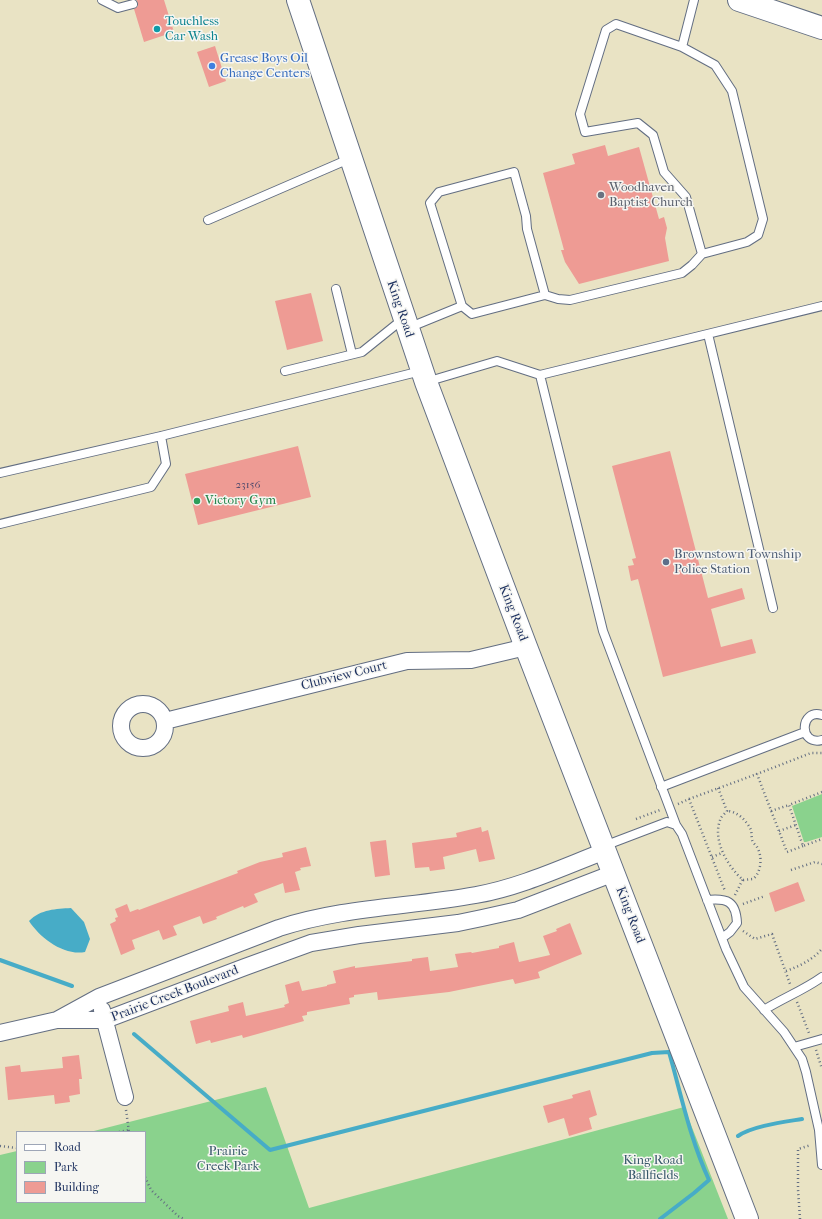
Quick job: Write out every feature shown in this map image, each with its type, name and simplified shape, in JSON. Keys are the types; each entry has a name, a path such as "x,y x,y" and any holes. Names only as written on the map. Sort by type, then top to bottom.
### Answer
{"main road":[{"name":"King Road","path":"298,0 424,377 526,647 747,1219"},
{"path":"739,0 822,28"}],"street":[{"name":"Clubview Court","path":"165,721 407,661 471,660 526,647"},
{"name":"Prairie Creek Boulevard","path":"57,1020 99,997 279,928 304,920 356,911 478,895 514,885 604,849"},
{"name":"Prairie Creek Boulevard","path":"0,1033 57,1020 105,1020 311,943 358,935 458,923 518,910 614,873"},
{"path":"478,895 482,918"},
{"path":"356,911 358,935"},
{"name":"Prairie Creek Boulevard","path":"236,945 245,967"},
{"path":"99,997 125,1103"}],"lane":[{"path":"102,0 118,8 132,4"},
{"path":"682,47 694,0"},
{"path":"545,295 527,229 526,216 514,172 438,192 430,203 462,306 472,314 545,295 558,299 570,300 682,272 692,265 702,254 747,242 758,235 763,219 732,91 715,65 682,47 616,24 606,30 580,114 585,132 638,123 653,135 664,172 686,197 702,254"},
{"path":"208,220 350,158"},
{"path":"336,290 352,354"},
{"path":"285,371 362,352 405,323 462,306"},
{"path":"0,472 497,361 540,375 822,306"},
{"path":"708,334 773,608"},
{"path":"540,375 603,631 676,825 682,834 722,938 744,987 784,1032 802,1059 819,1130 822,1164"},
{"path":"0,524 151,487 166,464 161,436"},
{"path":"822,714 815,714 807,719 804,728 810,739 822,740"},
{"path":"661,787 805,732"},
{"path":"604,849 667,822 676,825"},
{"path":"707,900 726,900 732,905 737,916 737,924 722,938"},
{"path":"764,1010 822,977"},
{"path":"794,1047 822,1039"}],"path":[{"path":"636,819 811,753 822,753"},
{"path":"757,774 787,852 822,839"},
{"path":"718,788 727,811"},
{"path":"771,811 822,792"},
{"path":"689,799 726,892 735,896 742,904 744,911"},
{"path":"789,805 803,846"},
{"path":"727,811 734,812 739,815 750,828 753,842 758,848 760,868 758,874 753,880 743,879 732,870 722,853 719,829 721,819 727,811"},
{"path":"779,831 796,825"},
{"path":"712,857 722,853"},
{"path":"790,870 815,862 822,864"},
{"path":"735,896 743,879"},
{"path":"742,904 765,896"},
{"path":"744,924 742,930 755,939 772,934 791,984"},
{"path":"786,972 806,962 822,949"},
{"path":"797,1000 810,1033"},
{"path":"815,1050 822,1068"},
{"path":"125,1103 129,1131"},
{"path":"800,1219 798,1149 810,1145 820,1144"},
{"path":"0,1146 16,1148"},
{"path":"146,1179 151,1190 178,1216 184,1219"}],"green space":[{"path":"822,794 822,837 804,842 792,806"},
{"path":"266,1087 309,1208 684,1107 728,1219 0,1219 0,1155 16,1151 16,1203 146,1203 146,1131 94,1131"}],"water":[{"path":"71,908 84,922 90,939 85,952 77,953 69,951 53,944 39,934 29,921 44,912 54,909"}],"building":[{"path":"137,0 164,0 174,32 144,42 134,9 138,6"},
{"name":"Grease Boys Oil Change Centers","path":"215,46 226,81 209,87 197,52"},
{"name":"Woodhaven Baptist Church","path":"605,145 608,156 639,147 659,219 664,217 667,228 665,238 669,261 579,284 565,262 561,250 564,250 543,173 575,164 572,154"},
{"path":"311,293 323,341 287,350 275,301"},
{"path":"298,446 311,497 198,525 185,474"},
{"name":"Brownstown Township Police Station","path":"670,451 708,598 742,588 745,599 711,609 721,647 752,639 756,653 663,677 638,579 631,581 628,566 634,565 632,559 636,558 612,466"},
{"path":"481,827 482,832 488,830 495,859 479,862 476,849 443,857 445,869 430,871 429,867 415,868 412,843 457,837 456,833"},
{"path":"386,840 390,875 375,877 370,842"},
{"path":"306,847 311,866 300,868 301,870 295,872 300,890 285,893 283,883 254,894 258,902 244,908 243,906 216,917 217,919 203,924 200,916 173,926 177,935 163,940 159,930 132,940 135,949 121,955 110,924 116,921 115,918 118,917 115,909 127,904 130,912 139,910 238,873 237,871 260,862 283,857 282,853"},
{"path":"798,882 805,901 775,912 769,893"},
{"path":"570,923 582,954 538,972 540,978 515,984 513,979 449,992 378,1000 377,992 354,995 354,997 349,998 350,1004 307,1012 307,1015 302,1016 304,1021 243,1038 242,1035 211,1043 210,1040 196,1044 190,1021 229,1011 228,1006 243,1002 246,1016 285,1007 284,1005 289,1003 285,985 299,981 302,991 336,983 333,971 355,966 355,968 412,961 412,959 428,957 430,971 458,967 455,954 472,953 499,948 499,946 514,942 519,962 550,955 543,936 557,931 556,929"},
{"path":"79,1055 82,1079 79,1079 80,1094 69,1096 70,1102 55,1104 54,1095 8,1100 5,1067 20,1065 21,1072 63,1068 62,1057"},
{"path":"590,1090 597,1115 589,1118 592,1129 569,1136 564,1118 548,1123 543,1106 573,1098 572,1095"}],"waterway":[{"path":"0,960 72,986"},
{"path":"134,1034 270,1150 652,1053 669,1052 691,1133 709,1180 660,1219"},
{"path":"738,1136 760,1127 802,1119"}],"place":[{"name":"Touchless Car Wash","path":"157,29"},
{"name":"Grease Boys Oil Change Centers","path":"212,66"},
{"name":"Woodhaven Baptist Church","path":"601,195"},
{"name":"Victory Gym","path":"197,501"},
{"name":"Brownstown Township Police Station","path":"666,562"}],"park label":[{"name":"Prairie Creek Park","path":"228,1160"},
{"name":"King Road Ballfields","path":"653,1168"}]}
